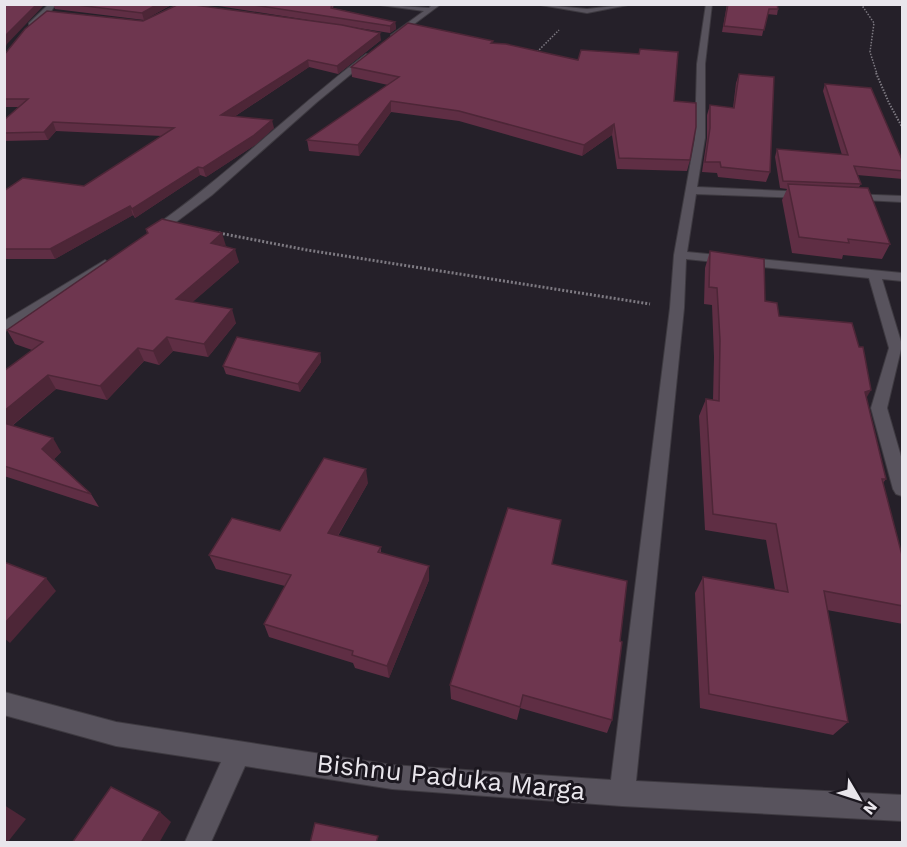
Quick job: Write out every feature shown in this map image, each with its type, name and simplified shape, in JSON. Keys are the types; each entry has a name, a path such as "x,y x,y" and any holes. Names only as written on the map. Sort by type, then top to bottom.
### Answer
{"street":[{"path":"23,33 47,13 52,4"},
{"path":"376,4 435,7"},
{"path":"538,4 587,10 630,4"},
{"path":"622,793 677,308 680,255 700,138 701,64 709,4"},
{"path":"388,39 435,7"},
{"path":"47,13 58,14"},
{"path":"138,242 168,223 376,51"},
{"path":"691,190 903,199"},
{"path":"4,327 118,255"},
{"path":"680,255 903,277"},
{"path":"875,276 896,348 879,408 903,489"},
{"name":"Bishnu Paduka Marga","path":"4,704 116,734 392,777 622,793 903,808"},
{"path":"198,843 238,753"}],"path":[{"path":"861,4 874,23 870,52 887,99 898,123 903,127"},
{"path":"529,60 560,28"},
{"path":"168,223 307,250 677,308"}],"building":[{"path":"4,4 37,4 4,37"},
{"path":"69,4 158,4 142,13"},
{"path":"179,4 342,25 380,33 337,66 308,60 221,115 272,120 253,136 203,168 198,167 132,209 130,206 50,249 4,249 4,191 23,178 84,186 174,128 53,122 44,132 4,133 4,120 28,99 4,99 4,55 25,29 47,11 143,21"},
{"path":"248,4 332,4 331,8 395,22 390,26"},
{"path":"728,4 777,4 778,9 769,9 764,30 724,26"},
{"path":"408,23 493,41 491,43 506,44 578,60 581,50 639,54 640,49 678,52 674,101 696,103 696,127 690,160 619,158 614,124 584,145 459,111 391,101 358,145 307,140 399,77 351,67"},
{"path":"739,74 774,77 770,172 721,167 720,162 705,162 710,128 710,105 734,108"},
{"path":"825,84 871,88 903,162 903,171 854,166 861,184 783,181 777,149 848,155"},
{"path":"788,184 868,188 890,244 848,239 849,243 799,237"},
{"path":"162,219 222,233 211,243 235,249 176,299 232,309 204,344 167,337 153,351 138,348 100,386 48,375 4,411 4,371 43,342 7,330 148,233 146,229"},
{"path":"710,251 764,259 765,301 777,303 779,316 852,323 859,347 863,347 871,390 865,392 886,479 882,479 903,559 903,606 824,591 848,722 709,694 703,577 788,592 776,524 713,514 706,399 719,401 720,340 717,288 709,287"},
{"path":"237,337 320,353 298,384 223,366"},
{"path":"4,423 53,438 42,449 91,494 4,466"},
{"path":"324,458 366,469 328,533 381,547 378,552 429,566 387,666 352,655 353,651 264,624 291,575 209,555 232,518 280,531"},
{"path":"508,508 561,520 552,564 627,581 612,720 523,695 520,707 450,685"},
{"path":"4,562 46,578 4,624"},
{"path":"111,787 160,812 141,843 72,843"},
{"path":"315,823 378,836 376,843 310,843"}]}
